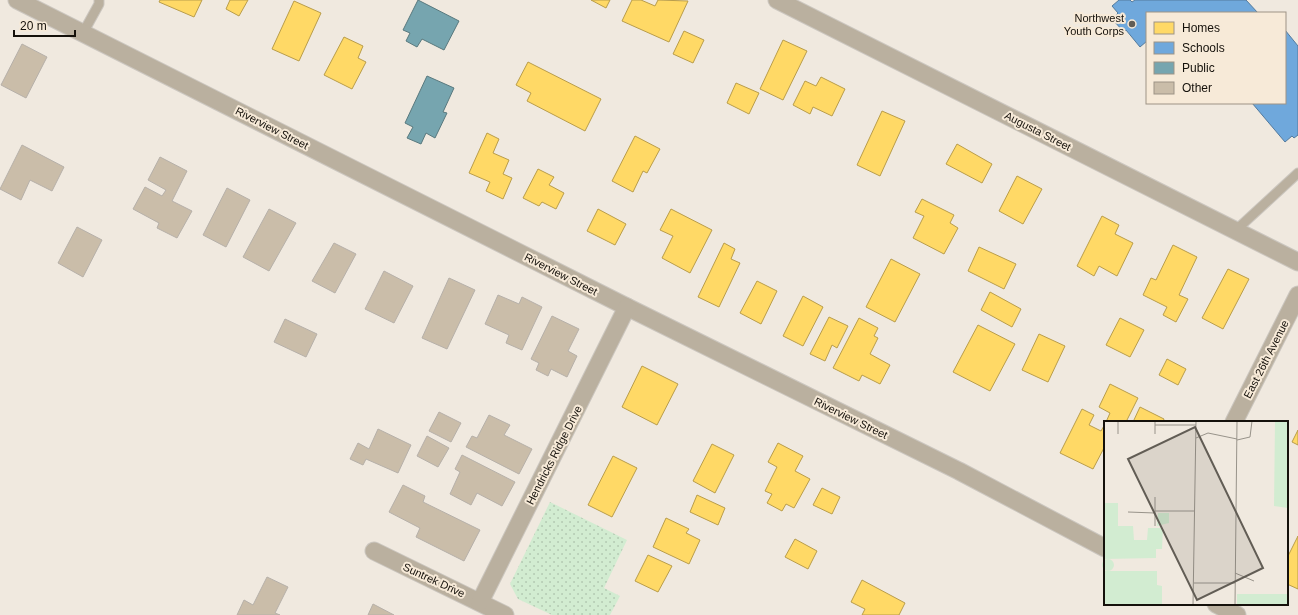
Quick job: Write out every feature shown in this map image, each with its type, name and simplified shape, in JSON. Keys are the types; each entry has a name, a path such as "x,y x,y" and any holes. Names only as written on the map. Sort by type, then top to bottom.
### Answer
{"street":[{"name":"Riverview Street","path":"17,0 627,307 958,470 1104,547"},
{"name":"Augusta Street","path":"777,0 1298,262"},
{"name":"East 26th Avenue","path":"1235,421 1298,295"},
{"name":"Hendricks Ridge Drive","path":"492,610 627,307"},
{"name":"Suntrek Drive","path":"374,552 492,610"},
{"path":"1218,605 1237,615"}],"lane":[{"path":"83,33 99,4 99,0"},
{"path":"1235,231 1298,173"}],"green space":[{"path":"550,502 627,540 604,588 620,596 610,615 552,615 518,599 510,584"}],"building: Homes":[{"path":"160,0 202,0 194,17 159,2"},
{"path":"230,0 248,0 239,16 226,9"},
{"path":"591,0 610,0 606,8"},
{"path":"632,0 641,0 655,6 658,0 688,1 669,42 622,21"},
{"path":"294,1 321,13 299,61 272,49"},
{"path":"684,31 704,40 693,63 673,54"},
{"path":"344,37 363,46 358,58 366,62 352,89 324,75"},
{"path":"783,40 807,51 783,100 760,89"},
{"path":"528,62 601,99 585,131 527,101 531,93 516,85"},
{"path":"821,77 845,89 832,116 813,107 810,114 793,105 805,81 816,86"},
{"path":"736,83 759,93 749,114 727,103"},
{"path":"882,111 905,121 880,176 857,165"},
{"path":"487,133 499,139 493,153 509,160 503,174 512,178 503,199 486,191 490,182 469,173"},
{"path":"635,136 660,149 647,173 643,171 633,192 612,181"},
{"path":"957,144 992,164 982,183 946,164"},
{"path":"538,169 554,177 549,185 564,193 556,209 542,202 539,206 523,198"},
{"path":"1017,176 1042,189 1023,224 999,211"},
{"path":"922,199 954,215 950,223 958,228 944,254 913,238 924,216 915,212"},
{"path":"598,209 626,224 615,245 587,231"},
{"path":"671,209 712,230 690,273 662,258 673,236 660,230"},
{"path":"1102,216 1119,225 1115,234 1133,243 1117,276 1099,266 1094,276 1077,266"},
{"path":"724,243 735,249 731,259 740,263 719,307 698,297"},
{"path":"1173,245 1197,257 1179,295 1188,299 1176,322 1163,315 1167,307 1143,295 1151,278 1156,280"},
{"path":"979,247 1016,264 1004,289 968,271"},
{"path":"891,259 920,274 895,322 866,307"},
{"path":"1228,269 1249,279 1223,329 1202,318"},
{"path":"757,281 777,291 761,324 740,313"},
{"path":"990,292 1021,309 1012,327 981,310"},
{"path":"803,296 823,307 803,346 783,336"},
{"path":"829,317 848,326 837,348 832,345 825,361 810,354"},
{"path":"859,318 878,328 874,336 878,338 870,354 890,365 880,384 862,375 859,381 833,368"},
{"path":"1120,318 1144,330 1130,357 1106,345"},
{"path":"978,325 1015,344 990,391 953,372"},
{"path":"1039,334 1065,346 1048,382 1022,370"},
{"path":"1167,359 1186,369 1178,385 1159,375"},
{"path":"642,366 678,384 657,425 622,407"},
{"path":"1110,384 1138,398 1126,421 1106,421 1110,413 1099,407"},
{"path":"1140,407 1164,419 1163,421 1133,421"},
{"path":"1082,409 1094,415 1089,425 1101,431 1104,426 1104,448 1093,469 1060,453"},
{"path":"1298,430 1298,445 1292,442"},
{"path":"778,443 803,456 795,471 810,479 794,508 786,504 782,511 767,503 772,494 765,491 777,467 768,462"},
{"path":"712,444 734,455 715,493 693,481"},
{"path":"613,456 637,468 612,517 588,505"},
{"path":"822,488 840,497 832,514 813,505"},
{"path":"697,495 725,508 718,525 690,512"},
{"path":"666,518 689,529 686,533 700,540 689,564 653,547"},
{"path":"1298,536 1298,589 1288,584 1288,556"},
{"path":"795,539 817,551 808,569 785,557"},
{"path":"648,555 672,566 658,592 635,581"},
{"path":"862,580 905,603 899,615 862,615 865,609 851,602"}],"building: Schools":[{"name":"Northwest Youth Corps","path":"1119,0 1130,0 1132,2 1135,0 1246,0 1257,12 1146,12 1146,42 1140,47 1126,30 1124,32 1112,19 1118,13 1112,6"},
{"path":"1286,31 1298,46 1298,135 1294,138 1292,136 1285,142 1253,104 1286,104"}],"building: Public":[{"path":"418,0 459,21 444,50 422,39 417,47 406,41 410,33 403,30"},
{"path":"427,76 454,88 443,112 447,113 435,138 426,133 421,144 407,138 413,127 405,123"}],"building: Other":[{"path":"22,44 47,57 26,98 1,85"},
{"path":"22,145 64,167 52,191 30,180 21,200 0,189"},
{"path":"160,157 187,171 172,201 192,211 177,238 157,228 159,223 133,209 145,187 162,196 166,190 148,180"},
{"path":"227,188 250,200 226,247 203,235"},
{"path":"269,209 296,223 269,271 243,257"},
{"path":"77,227 102,240 83,277 58,263"},
{"path":"334,243 356,254 335,293 312,281"},
{"path":"384,271 413,286 394,323 365,309"},
{"path":"449,278 475,290 447,349 422,338"},
{"path":"498,295 519,304 522,297 542,307 522,350 506,343 509,335 485,324"},
{"path":"552,316 579,329 568,351 577,356 567,377 551,369 548,376 536,370 539,363 531,359"},
{"path":"285,319 317,334 306,357 274,342"},
{"path":"439,412 461,423 451,442 429,431"},
{"path":"489,415 510,425 504,435 532,449 519,474 466,447 472,436 477,438"},
{"path":"378,429 411,445 398,473 366,459 363,465 350,459 358,443 369,449"},
{"path":"427,436 449,448 438,467 417,456"},
{"path":"462,455 515,482 502,506 477,493 471,505 450,494 460,472 455,469"},
{"path":"403,485 425,496 423,502 480,530 464,561 416,537 420,528 389,512"},
{"path":"267,577 288,587 275,613 280,615 237,615 244,600 253,605"},
{"path":"373,604 394,615 368,615"}],"place":[{"name":"Northwest Youth Corps","path":"1132,24"}]}
